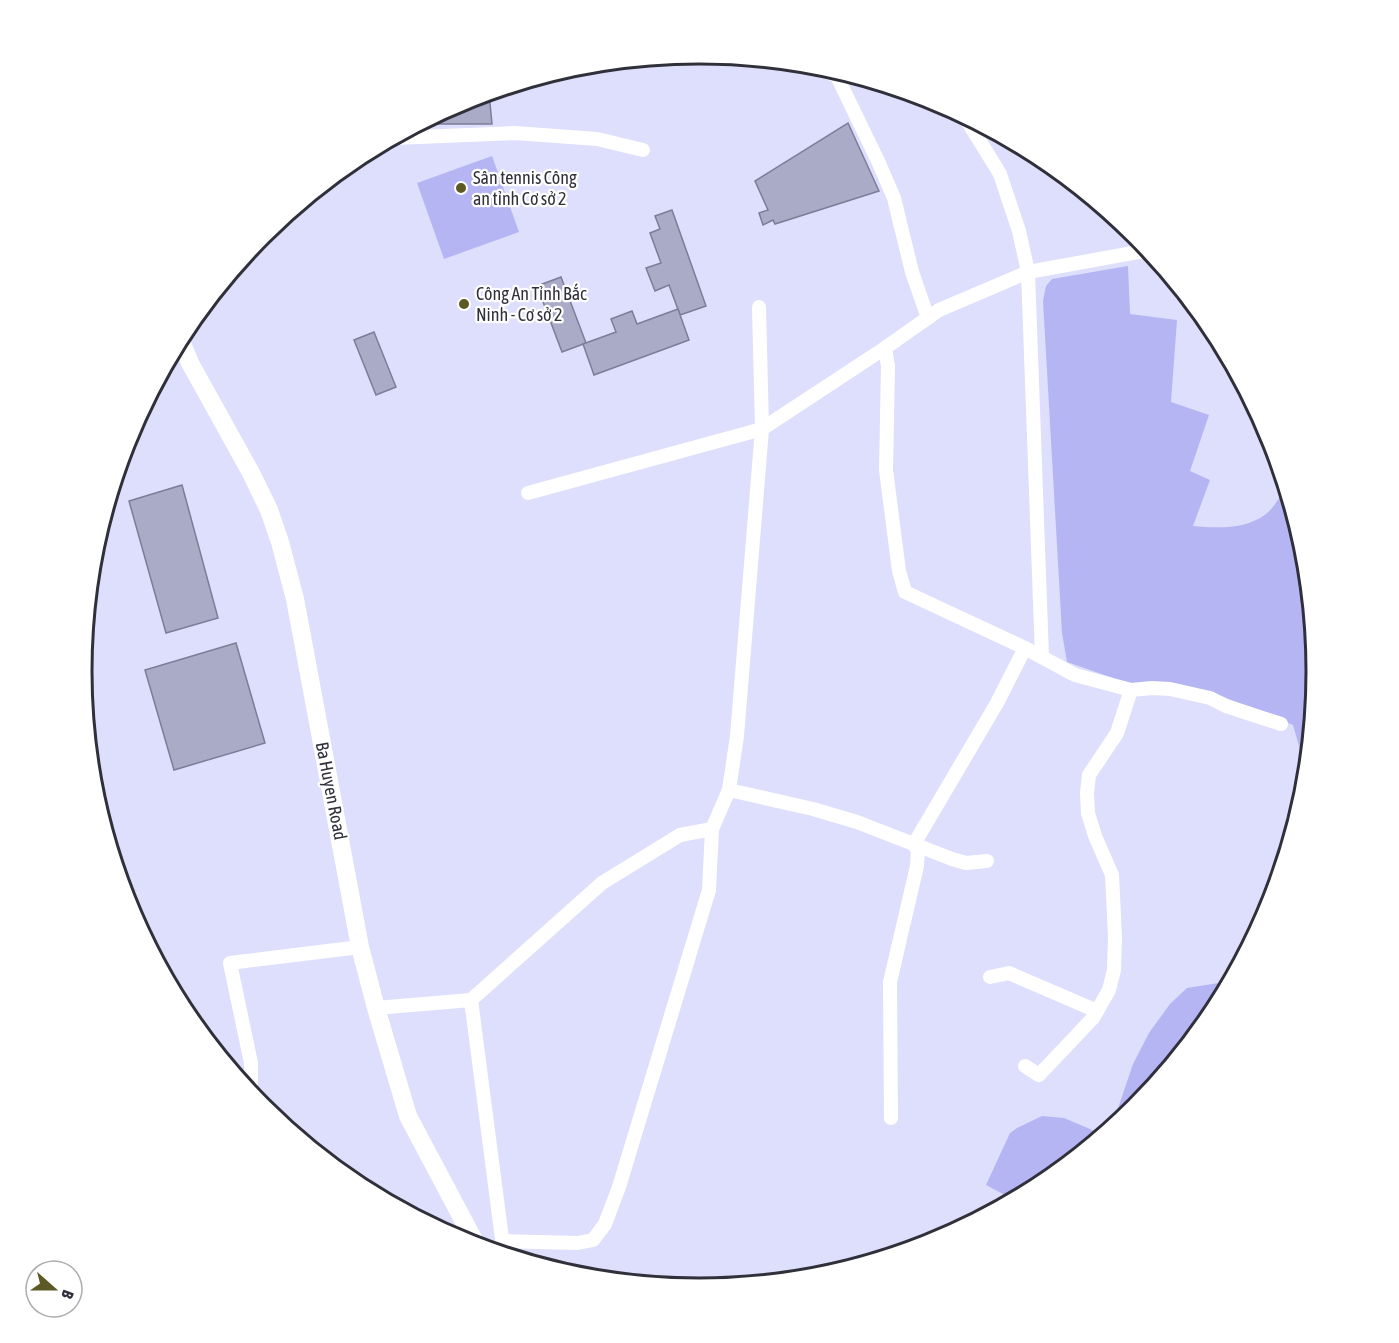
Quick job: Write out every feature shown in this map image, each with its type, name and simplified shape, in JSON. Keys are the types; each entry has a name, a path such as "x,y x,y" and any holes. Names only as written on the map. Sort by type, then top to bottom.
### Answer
{"street":[{"path":"839,81 894,198 912,272 928,318"},
{"path":"973,130 1000,174 1019,231 1028,272 1042,657"},
{"path":"412,137 515,134 597,139 644,150"},
{"path":"528,493 762,429 939,310 1028,272 1138,252"},
{"path":"507,1247 578,1243 593,1240 605,1224 619,1187 709,890 712,829 729,790 737,736 762,429 759,307"},
{"path":"885,348 888,366 886,470 899,571 904,592 1025,648 1075,675 1131,690 1152,687 1210,698 1226,706 1281,724"},
{"name":"Ba Huyen Road","path":"185,351 260,490 280,542 295,599 360,947 376,1008 408,1116 470,1233"},
{"path":"914,844 997,703 1025,648"},
{"path":"1025,1066 1039,1075 1093,1018 1109,990 1114,970 1115,915 1112,874 1095,836 1088,813 1087,793 1089,775 1117,733 1131,690"},
{"path":"729,790 813,809 857,822 966,863 987,861"},
{"path":"376,1008 471,1000 602,883 680,836 712,829"},
{"path":"891,1118 890,982 918,857 914,844"},
{"path":"251,1081 251,1063 230,963 360,947"},
{"path":"990,977 1009,973 1097,1011"},
{"path":"471,1000 503,1246"}],"shaded area":[{"path":"492,156 519,232 444,259 417,183"},
{"path":"1128,266 1130,314 1177,320 1171,402 1209,415 1190,471 1210,480 1193,526 1221,527 1249,523 1269,511 1280,496 1295,553 1305,632 1305,711 1301,752 1293,725 1211,692 1130,684 1067,662 1062,633 1043,301 1046,286 1052,279"},
{"path":"1220,983 1181,1041 1156,1072 1117,1113 1133,1064 1149,1033 1170,1004 1187,988"},
{"path":"1042,1116 1064,1118 1096,1131 1037,1176 1006,1195 986,1185 1010,1133"}],"building":[{"path":"490,102 492,124 438,124"},
{"path":"848,123 879,191 775,224 773,220 763,225 759,213 768,210 755,181"},
{"path":"672,210 706,306 680,315 669,285 655,291 646,268 661,263 650,233 660,229 655,216"},
{"path":"561,277 586,343 562,352 537,286"},
{"path":"678,309 689,340 594,375 583,344 616,332 611,319 632,311 637,324"},
{"path":"374,332 396,387 376,395 354,340"},
{"path":"182,485 218,618 166,633 129,501"},
{"path":"236,643 265,743 174,770 145,670"}],"place":[{"name":"Sân tennis Công an tỉnh Cơ sở 2","path":"461,188"},
{"name":"Công An Tỉnh Bắc Ninh - Cơ sở 2","path":"464,304"}]}
